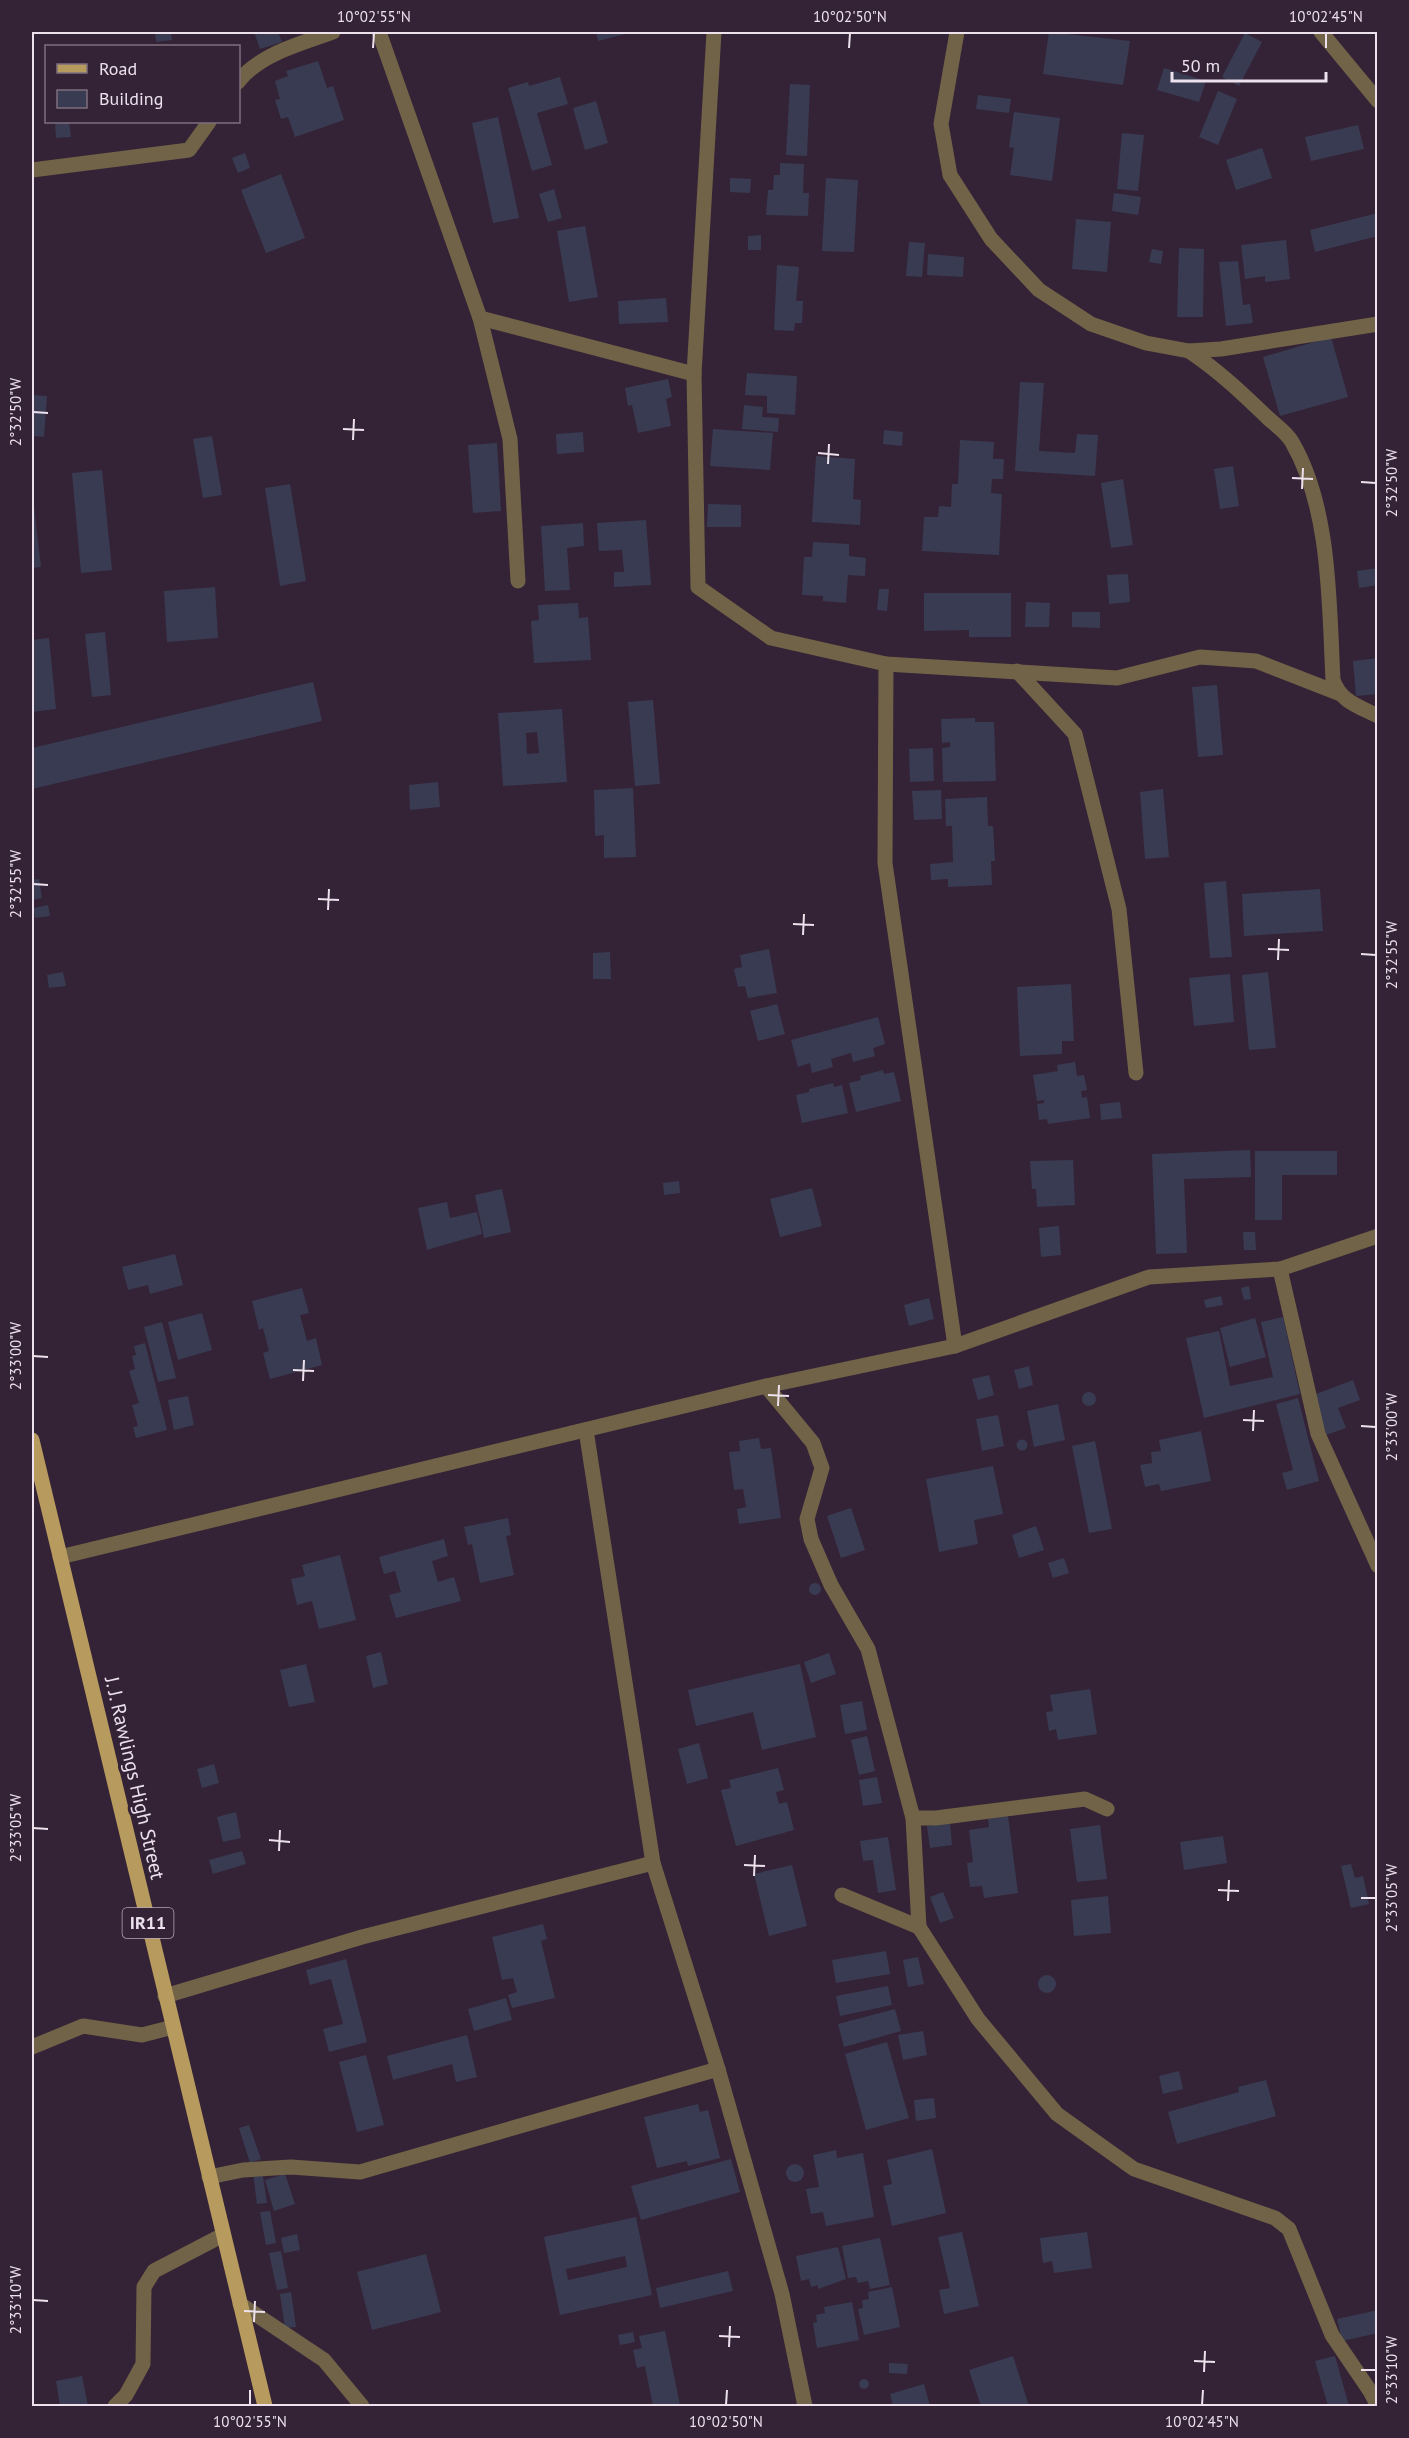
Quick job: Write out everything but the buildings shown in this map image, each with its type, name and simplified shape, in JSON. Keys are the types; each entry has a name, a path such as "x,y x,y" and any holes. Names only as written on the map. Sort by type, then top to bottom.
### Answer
{"main road":[{"name":"J. J. Rawlings High Street","path":"32,1440 265,2406"}],"street":[{"path":"240,80 277,53 333,32"},
{"path":"379,32 480,318 510,439 518,581"},
{"path":"714,32 694,374 698,587 771,639 886,664 1118,678 1200,657 1256,661 1338,693 1348,703 1377,716"},
{"path":"957,32 941,124 950,175 991,239 1039,290 1091,324 1146,343 1189,351 1221,350 1377,324"},
{"path":"1321,32 1377,101"},
{"path":"32,170 189,150 209,123"},
{"path":"480,318 694,374"},
{"path":"1189,351 1222,373 1291,440 1305,469 1318,515 1328,576 1333,680 1338,693"},
{"path":"886,664 885,863 955,1346"},
{"path":"1017,671 1075,734 1119,909 1136,1073"},
{"path":"60,1557 766,1386 955,1346 1149,1277 1280,1269 1377,1236"},
{"path":"1280,1269 1318,1434 1339,1475 1377,1566"},
{"path":"766,1386 813,1443 822,1468 807,1519 811,1539 831,1585 868,1649 913,1818 919,1927 978,2019 1057,2115 1134,2169 1275,2218 1289,2229 1332,2334 1371,2391 1377,2406"},
{"path":"586,1430 653,1863 718,2069 782,2294 805,2406"},
{"path":"913,1818 936,1818 1085,1799 1107,1809"},
{"path":"165,1996 362,1937 653,1863"},
{"path":"842,1895 919,1927"},
{"path":"32,2047 83,2026 142,2035 173,2027"},
{"path":"209,2177 243,2170 291,2167 360,2172 718,2069"},
{"path":"115,2406 126,2395 142,2364 144,2287 154,2271 223,2235"},
{"path":"240,2304 324,2360 362,2406"}]}
